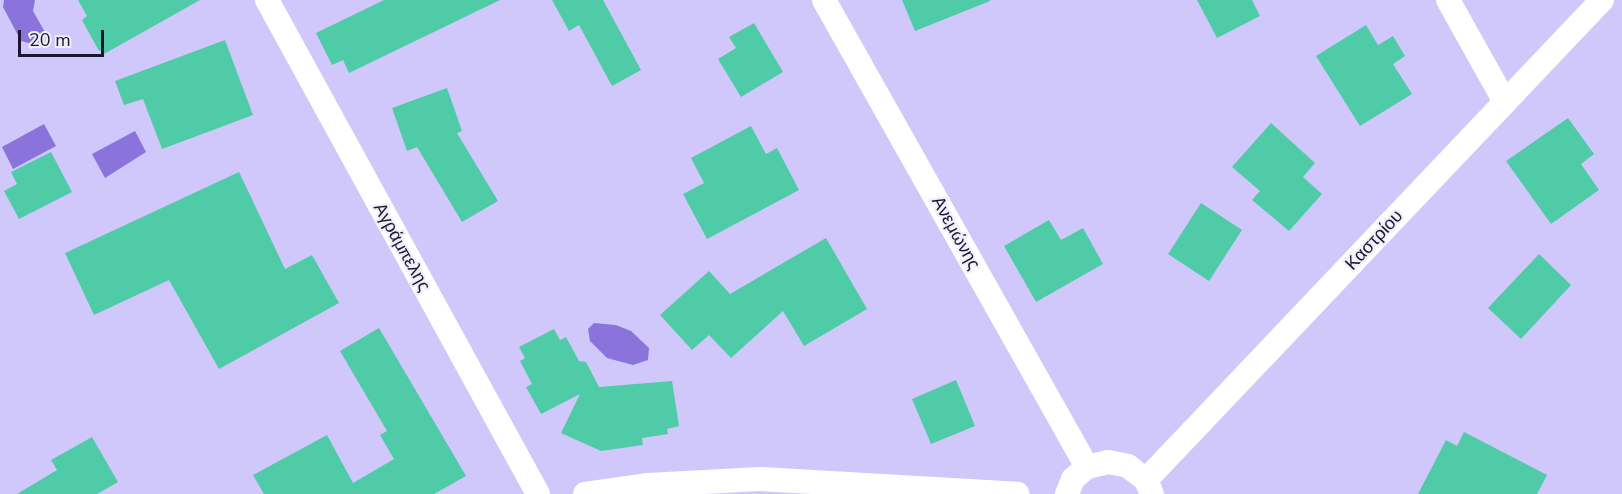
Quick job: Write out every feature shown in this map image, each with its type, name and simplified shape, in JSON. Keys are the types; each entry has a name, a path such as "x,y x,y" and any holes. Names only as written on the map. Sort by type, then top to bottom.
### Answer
{"street":[{"name":"Αγράμπελης","path":"267,0 538,494"},
{"name":"Ανεμώνης","path":"824,0 1088,467"},
{"path":"1448,0 1504,102"},
{"name":"Καστρίου","path":"1149,487 1504,102 1602,0"},
{"path":"1067,494 1073,479 1088,467 1108,462 1128,466 1149,487"},
{"path":"585,494 648,485 760,479 1018,494"}],"shaded area":[{"path":"4,0 35,0 33,11 45,32 37,45 21,41 3,7"},
{"path":"44,124 56,146 13,169 2,147"},
{"path":"135,131 146,152 105,178 92,154"},
{"path":"594,323 616,325 631,331 649,348 648,360 633,365 607,358 590,341 588,329"}],"building":[{"path":"78,0 200,0 104,54 103,49 99,51 82,20 87,16"},
{"path":"384,0 500,0 349,73 343,60 332,65 316,33"},
{"path":"552,0 603,0 641,70 612,86 579,25 569,31"},
{"path":"902,0 990,0 990,1 915,31"},
{"path":"1197,0 1252,0 1260,16 1217,38"},
{"path":"754,23 783,72 741,97 718,59 736,48 729,37"},
{"path":"1366,25 1378,45 1393,36 1405,56 1393,64 1412,94 1360,126 1316,56"},
{"path":"225,40 253,115 162,149 143,99 124,105 115,81"},
{"path":"447,88 462,131 457,133 498,201 462,222 417,147 407,151 392,108"},
{"path":"1568,118 1594,154 1581,164 1599,190 1551,224 1506,161"},
{"path":"1271,123 1315,163 1303,177 1322,194 1289,231 1252,200 1260,191 1232,167"},
{"path":"751,126 766,154 777,148 799,190 707,239 683,194 704,183 691,158"},
{"path":"51,152 72,192 19,219 4,191 17,184 11,172"},
{"path":"239,172 285,269 312,255 339,303 219,369 169,280 94,315 65,253"},
{"path":"1201,203 1242,230 1209,281 1168,254"},
{"path":"1049,220 1061,240 1083,228 1103,264 1036,302 1004,246"},
{"path":"826,238 867,309 804,346 783,311 731,358 709,335 692,350 660,315 709,271 730,294"},
{"path":"1539,254 1571,285 1521,339 1488,308"},
{"path":"379,328 466,476 434,494 264,494 253,475 327,435 353,483 394,459 380,435 387,431 340,351"},
{"path":"554,329 560,340 566,337 579,361 586,362 599,387 672,381 679,426 667,429 668,434 642,438 643,445 601,451 561,433 580,394 541,414 526,387 532,384 520,361 525,358 519,347"},
{"path":"956,380 975,426 931,444 912,399"},
{"path":"1464,432 1547,475 1537,494 1418,494 1446,440 1457,446"},
{"path":"92,437 118,482 97,494 17,494 57,470 51,460"}]}
